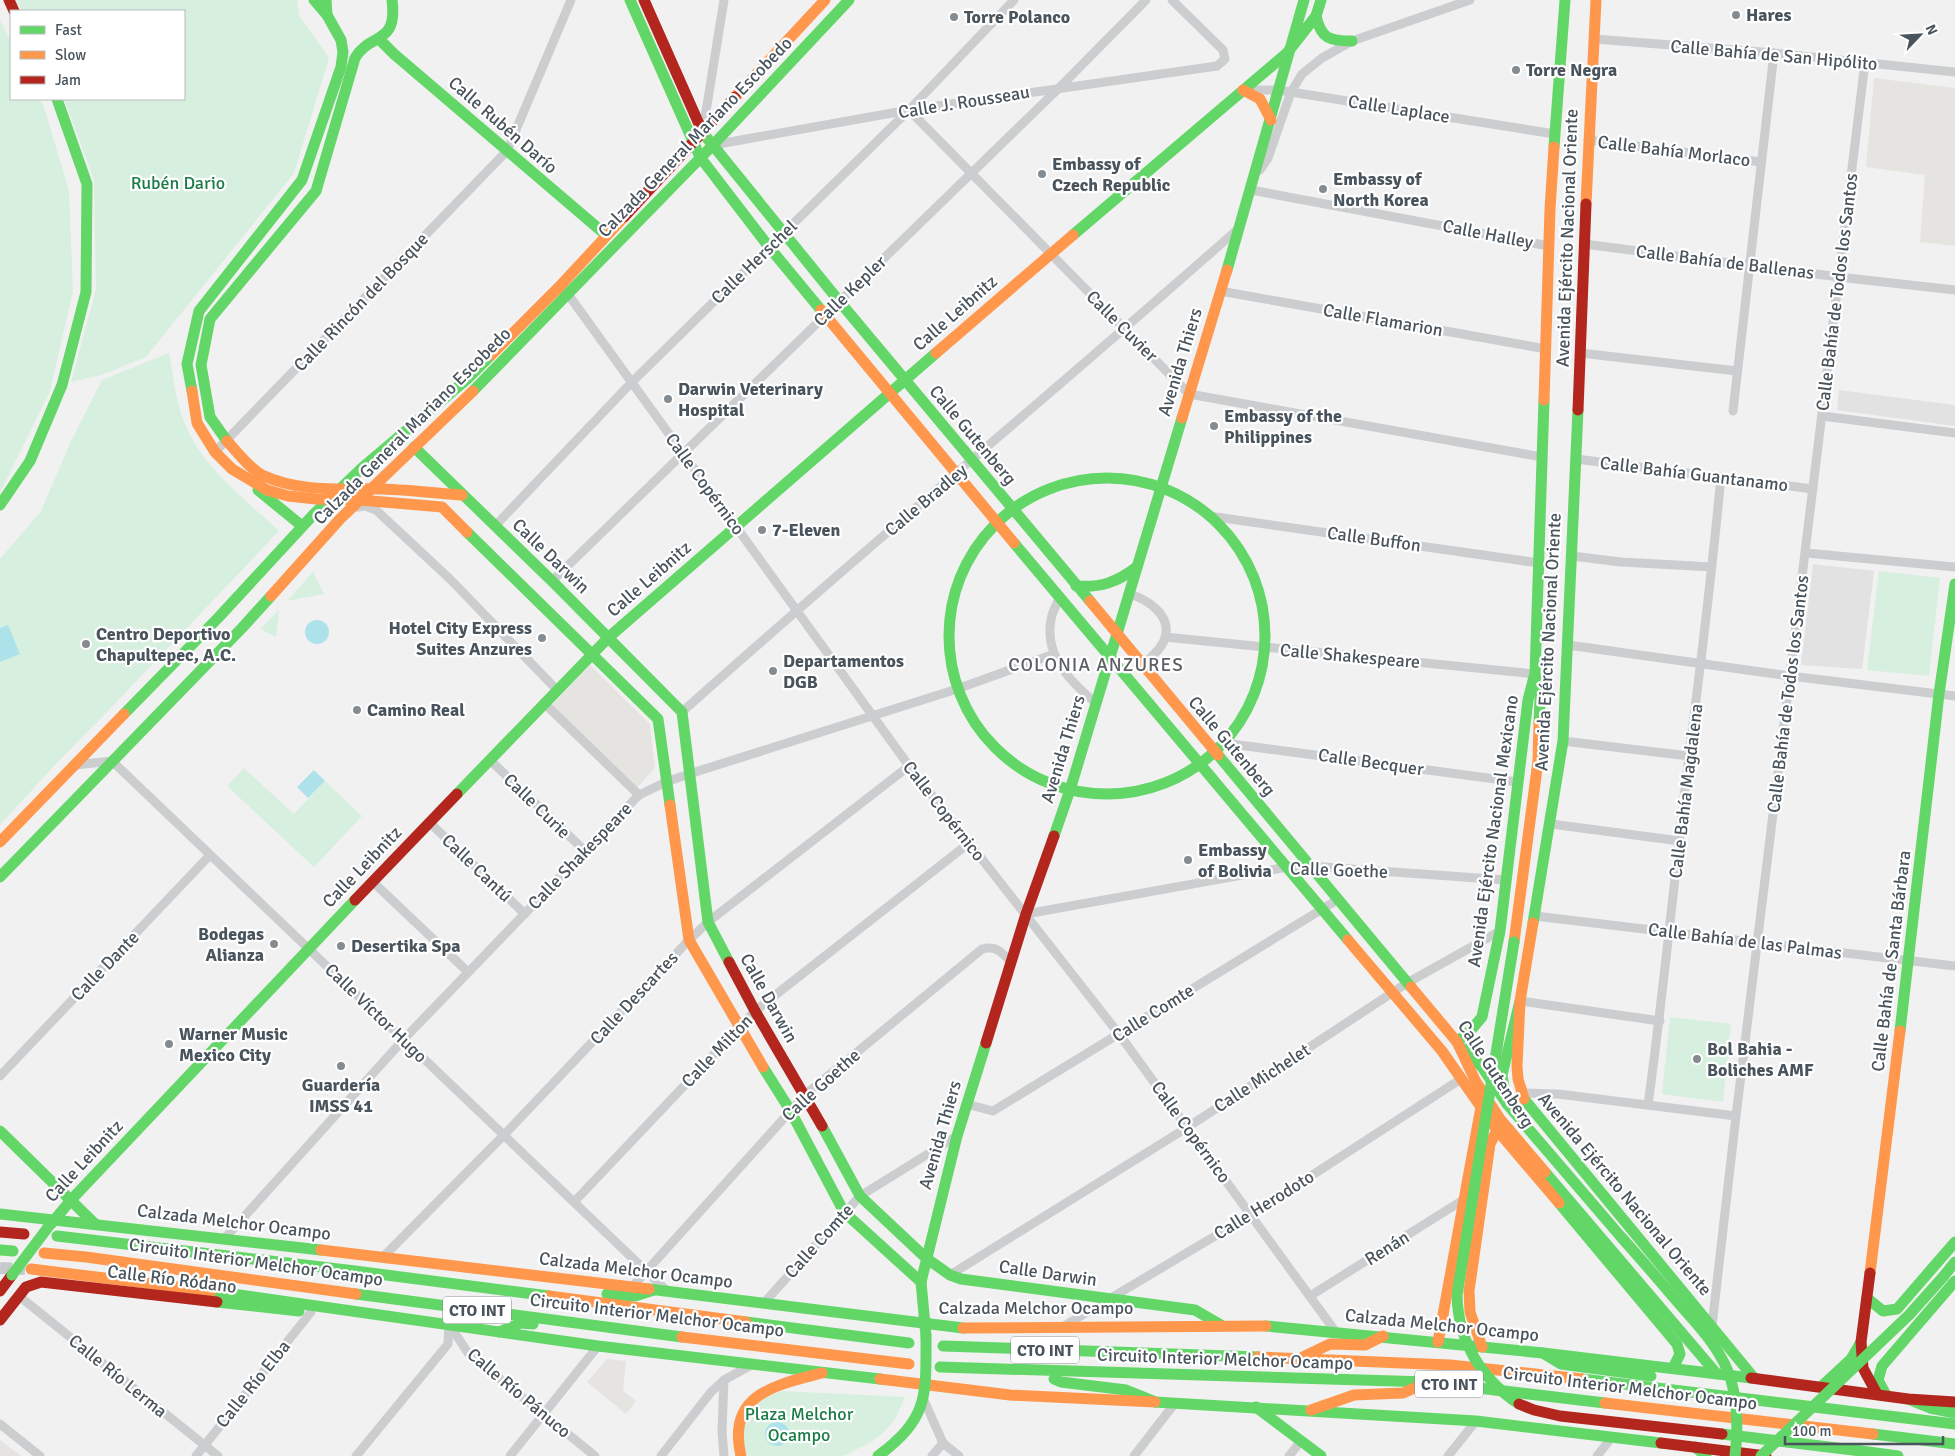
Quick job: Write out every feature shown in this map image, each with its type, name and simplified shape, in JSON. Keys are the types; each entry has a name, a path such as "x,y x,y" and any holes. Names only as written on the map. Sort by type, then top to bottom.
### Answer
{"main road":[{"path":"314,0 345,38 359,44 376,41"},
{"path":"302,526 232,470 215,452 197,423 187,364 199,311 302,180 341,66 343,52 341,40 329,20 326,0"},
{"path":"392,0 395,12 393,21 386,34 360,49 355,58 316,191 210,319 201,365 210,417 227,441 251,468 263,475 291,485 316,488 371,488 462,495"},
{"name":"Calle Gutenberg","path":"630,0 700,157 769,247 996,522 1442,1051 1496,1130 1642,1294 1716,1373"},
{"name":"Calle Gutenberg","path":"644,0 703,133 839,301 1214,753 1457,1042 1476,1082 1500,1119 1642,1294 1679,1347 1680,1356 1673,1368"},
{"name":"Calzada General Mariano Escobedo","path":"0,877 242,628 351,508 462,403 564,290 606,235 825,0"},
{"name":"Calzada General Mariano Escobedo","path":"0,842 211,625 302,526 340,488 467,379 564,290 713,145 848,0"},
{"name":"Avenida Thiers","path":"878,1456 906,1432 920,1412 925,1397 926,1330 921,1282 957,1136 1026,914 1070,790 1271,120 1287,53 1304,0"},
{"path":"1321,0 1316,16 1318,29 1325,37 1335,41 1352,40"},
{"name":"Avenida Ejército Nacional Oriente","path":"1535,674 1549,246 1565,0"},
{"name":"Avenida Ejército Nacional Oriente","path":"1596,0 1588,140 1563,741 1551,824 1520,1001 1521,1028 1516,1074 1520,1093 1525,1103 1667,1271 1754,1378"},
{"name":"Calle Leibnitz","path":"51,1222 429,822 609,637 735,526 1287,53 1316,16"},
{"name":"Calle Rubén Darío","path":"376,41 394,54 606,235"},
{"path":"1243,90 1260,99 1271,120"},
{"path":"0,505 30,461 62,385 86,292 87,184 57,100"},
{"path":"278,210 291,221"},
{"path":"199,311 210,319"},
{"name":"Calle Darwin","path":"414,447 609,637 682,712 708,922 755,1011 860,1196 926,1258 950,1275 961,1279 1195,1310 1222,1325"},
{"path":"232,470 267,490 288,496 328,500 360,500 442,508 658,719 688,940 739,1028 790,1110 844,1212 921,1282"},
{"path":"1110,477 1136,480 1161,487 1178,494 1209,516 1234,543 1252,575 1263,611 1264,648 1258,682 1245,714 1224,743 1201,764 1171,782 1138,792 1104,795 1070,790 1033,776 1001,754 975,724 957,688 949,653 949,617 958,582 974,549 996,522 1012,508 1042,491 1083,479 1110,477"},
{"path":"1076,586 1093,588 1104,586 1120,580 1137,567"},
{"name":"Calle Bahía de Santa Bárbara","path":"1861,1342 1909,961 1939,694 1955,584"},
{"path":"1535,674 1540,698 1538,761 1514,942 1456,1300 1463,1336 1476,1364 1496,1388 1533,1410 1560,1416 1722,1434 1864,1454 1898,1456"},
{"name":"Avenida Ejército Nacional Mexicano","path":"1457,1042 1482,1017 1500,931 1528,700 1535,674"},
{"path":"1506,1104 1502,1075 1520,1001"},
{"path":"1457,1042 1482,1067 1506,1104 1705,1332 1731,1378 1737,1405 1738,1430 1734,1456"},
{"path":"1438,1342 1481,1107"},
{"path":"1482,1347 1470,1312 1469,1291 1490,1144 1496,1130"},
{"path":"0,1131 95,1224"},
{"name":"Calzada Melchor Ocampo","path":"0,1214 51,1222 95,1224 667,1291 926,1330 956,1328 1275,1326 1543,1353 1822,1386 1908,1399 1955,1402"},
{"path":"0,1291 51,1222"},
{"path":"0,1232 24,1234"},
{"name":"Circuito Interior Melchor Ocampo","path":"57,1236 336,1269 909,1343"},
{"path":"1867,1298 1882,1312 1888,1313 1897,1310 1955,1242"},
{"name":"Circuito Interior Melchor Ocampo","path":"44,1253 96,1258 575,1324 910,1364"},
{"path":"1761,1456 1909,1315 1955,1262"},
{"name":"CTO INT","path":"31,1269 91,1275 598,1346 1010,1395 1311,1410 1476,1421 1766,1456"},
{"path":"1642,1294 1667,1271"},
{"path":"1882,1395 1878,1380 1882,1366 1955,1281"},
{"name":"Calle Río Ródano","path":"0,1320 26,1287 41,1282 311,1312 333,1314 356,1311"},
{"path":"554,1297 576,1291 635,1296 654,1290"},
{"path":"0,1312 16,1300"},
{"path":"499,1332 521,1323 560,1328 575,1324"},
{"path":"1300,1358 1330,1344 1365,1345 1383,1336"},
{"path":"1861,1342 1862,1363 1882,1395"},
{"path":"1822,1386 1851,1359 1861,1342"},
{"name":"Circuito Interior Melchor Ocampo","path":"944,1346 1450,1365 1679,1390 1955,1424"},
{"path":"1543,1353 1561,1364 1652,1376 1679,1390"},
{"name":"Circuito Interior Melchor Ocampo","path":"940,1367 1428,1382 1955,1444"},
{"path":"1033,1371 1061,1382 1126,1390 1156,1402"},
{"path":"741,1456 736,1443 737,1430 740,1418 750,1401 764,1390 822,1373"},
{"path":"1311,1410 1354,1395 1403,1393 1428,1382"},
{"path":"1908,1399 1930,1408 1955,1412"},
{"path":"1256,1407 1321,1456"},
{"path":"1695,1448 1706,1456"}],"street":[{"path":"507,151 571,0"},
{"path":"703,133 724,0"},
{"name":"Calle Herschel","path":"495,526 631,383 909,110 1014,0"},
{"name":"Calle Kepler","path":"552,581 1059,88 1146,0"},
{"name":"Calle J. Rousseau","path":"713,145 909,110 1222,64 1225,59 1223,50 1172,0"},
{"path":"1251,186 1268,158 1291,92 1302,74 1322,58 1352,40 1470,0"},
{"name":"Calle Bahía de San Hipólito","path":"1594,40 1774,53 1955,72"},
{"path":"1732,411 1774,53"},
{"name":"Calle Bahía de Todos los Santos","path":"1712,1326 1864,62"},
{"name":"Calle Laplace","path":"1243,90 1278,90 1555,134"},
{"name":"Calle Cuvier","path":"909,110 1189,394"},
{"name":"Calle Bahía Morlaco","path":"1588,140 1761,162"},
{"name":"Calle Rincón del Bosque","path":"215,452 507,151"},
{"name":"Calle Halley","path":"1251,186 1549,246"},
{"name":"Calle Bradley","path":"682,712 796,610 972,461 1238,229"},
{"name":"Calle Bahía de Ballenas","path":"1584,244 1749,266 1955,290"},
{"name":"Calle Copérnico","path":"564,290 909,766 1119,1034 1252,1214 1335,1331"},
{"name":"Calle Flamarion","path":"1220,291 1546,349"},
{"path":"1580,353 1737,371"},
{"path":"1189,394 1542,457"},
{"path":"1822,416 1955,433"},
{"name":"Calle Bahía Guantanamo","path":"1576,459 1813,488"},
{"name":"Calle Bahía Magdalena","path":"1648,1105 1671,933 1721,477"},
{"path":"351,508 365,506 376,510 451,580 557,690"},
{"name":"Calle Buffon","path":"1209,516 1539,563"},
{"path":"1806,553 1955,567"},
{"path":"1572,556 1621,562 1712,567"},
{"path":"1129,594 1150,602 1159,612 1164,624 1165,637 1160,646 1142,666"},
{"path":"1060,597 1052,615 1050,635 1054,654 1064,672 1075,685 1096,703"},
{"name":"Calle Shakespeare","path":"1165,637 1535,674"},
{"path":"1568,644 1790,676 1955,696"},
{"name":"Calle Shakespeare","path":"224,1239 403,1040 638,796 666,782 689,774 872,716 1054,654"},
{"path":"544,702 638,796"},
{"path":"1563,741 1690,756"},
{"name":"Calle Becquer","path":"1224,743 1518,782"},
{"name":"Calle Curie","path":"490,760 585,851"},
{"path":"75,765 112,761"},
{"name":"Calle Víctor Hugo","path":"112,761 403,1040 575,1201 667,1291"},
{"name":"Calle Descartes","path":"383,1258 504,1135 688,940 708,922 909,766"},
{"name":"Calle Cantú","path":"429,822 525,914"},
{"path":"1551,824 1680,841"},
{"name":"Calle Milton","path":"575,1201 755,1011 968,843"},
{"name":"Calle Dante","path":"0,1076 210,855"},
{"name":"Calle Goethe","path":"1026,914 1287,867 1309,866 1506,880"},
{"path":"372,882 468,972"},
{"name":"Calle Comte","path":"966,1104 993,1111 1321,908 1337,900"},
{"name":"Calle Bahía de las Palmas","path":"1535,916 1955,966"},
{"name":"Calle Michelet","path":"950,1275 1188,1127 1406,983 1500,931"},
{"name":"Calle Goethe","path":"632,1287 804,1095 982,949 997,948 1011,962"},
{"path":"1520,1001 1660,1021"},
{"name":"Calle Herodoto","path":"1064,1327 1252,1214 1461,1079"},
{"path":"1520,1093 1558,1094 1736,1116"},
{"name":"Calle Comte","path":"763,1304 860,1196 957,1136"},
{"name":"Renán","path":"1310,1296 1463,1200"},
{"name":"Calle Río Lerma","path":"16,1300 218,1456"},
{"name":"Calle Río Elba","path":"196,1456 311,1312"},
{"path":"356,1456 448,1344 449,1324"},
{"name":"Calle Río Pánuco","path":"449,1324 468,1353 595,1456"},
{"path":"510,1456 598,1346"},
{"path":"661,1456 711,1392 724,1380 753,1364"},
{"path":"724,1380 722,1431 724,1456"},
{"path":"917,1384 943,1443 959,1456"},
{"path":"1134,1456 1174,1403"},
{"path":"1448,1456 1476,1421"},
{"path":"0,1424 40,1456"},
{"path":"1597,1456 1612,1437"},
{"path":"1289,1456 1301,1441"},
{"path":"932,1456 943,1443"}],"shaded area":[{"path":"1874,78 1955,88 1955,246 1920,242 1925,175 1866,167"},
{"path":"1839,390 1955,405 1955,426 1837,410"},
{"path":"1813,564 1874,571 1862,669 1801,665"},
{"path":"590,665 650,724 655,768 633,792 546,711"},
{"path":"607,1359 626,1361 623,1391 636,1401 626,1414 587,1382"},
{"path":"0,1440 21,1456 0,1456"}],"green space":[{"name":"Rubén Dario","path":"16,0 297,0 299,15 329,58 294,173 146,357 102,375 71,382 96,289 94,180 64,100 185,100 185,10 21,10"},
{"path":"0,20 10,41 10,100 40,100 69,191 73,291 50,391 0,493"},
{"name":"Centro Deportivo Chapultepec, A.C.","path":"169,353 180,410 196,446 221,477 279,531 0,825 0,559 41,511 71,441 102,380"},
{"path":"1879,571 1940,578 1929,676 1867,670"},
{"path":"313,572 324,594 287,601"},
{"path":"279,610 276,637 260,629"},
{"path":"244,768 294,814 325,781 362,816 314,867 227,786"},
{"name":"Bol Bahia - Boliches AMF","path":"1670,1017 1731,1024 1723,1102 1662,1094"},
{"name":"Plaza Melchor Ocampo","path":"783,1391 905,1397 894,1421 882,1434 871,1442 843,1456 749,1456 743,1441 743,1433 748,1416 759,1402"}],"water":[{"path":"317,620 326,623 329,632 326,641 317,644 308,641 305,632 308,623"},
{"path":"8,625 20,654 0,662 0,628"},
{"path":"314,770 325,781 308,798 297,787"},
{"path":"777,1422 785,1426 789,1434 785,1442 777,1446 769,1442 765,1434 769,1426"}],"tunnel":[{"path":"0,1268 25,1269"}],"traffic: fast":[{"path":"314,0 327,15"},
{"path":"192,391 187,364 199,311 302,180 341,67 343,52 341,40 327,15 326,0"},
{"path":"227,441 210,417 201,365 210,319 316,191 355,58 368,44 387,32 393,15 392,0"},
{"path":"630,0 700,157 769,247 821,310"},
{"path":"473,391 713,145 849,0"},
{"path":"1227,270 1304,0"},
{"path":"1073,235 1287,53 1316,16 1321,0"},
{"path":"1554,147 1565,0"},
{"path":"1316,16 1321,30 1328,37 1352,41"},
{"path":"380,40 606,235"},
{"path":"0,505 30,461 62,385 86,292 87,184 57,100"},
{"path":"703,133 839,301 1090,601"},
{"path":"457,794 609,637 936,353"},
{"path":"124,714 218,618 314,514 362,468 467,379 491,355"},
{"path":"1539,723 1540,698 1535,674 1544,400"},
{"path":"1533,923 1563,741 1578,410"},
{"path":"1054,836 1070,790 1182,418"},
{"path":"414,447 552,581 682,712 708,922 729,962"},
{"path":"1107,478 1138,481 1167,490 1195,505 1219,524 1238,548 1253,576 1262,605 1265,636 1262,667 1253,696 1238,724 1219,748 1195,767 1167,782 1138,791 1107,794 1076,791 1047,782 1019,767 995,748 976,724 961,696 952,667 949,636 952,605 961,576 976,548 995,524 1019,505 1047,490 1076,481 1107,478"},
{"path":"258,490 302,526"},
{"path":"467,532 658,719 670,805"},
{"path":"1014,543 1348,940"},
{"path":"1076,586 1093,586 1108,583 1123,577 1137,567"},
{"path":"1900,1031 1939,694 1955,584"},
{"path":"0,877 271,596"},
{"path":"1457,1042 1482,1017 1500,931 1528,700 1534,677"},
{"path":"1218,755 1411,987"},
{"path":"51,1224 71,1200 355,900"},
{"path":"1514,942 1457,1295 1458,1312 1462,1328 1474,1357 1493,1383 1519,1404"},
{"path":"1520,1001 1502,1075 1507,1104 1622,1238"},
{"path":"926,1336 921,1282 957,1136 986,1043"},
{"path":"1464,1049 1482,1067 1507,1104"},
{"path":"763,1067 790,1110 844,1212 921,1282"},
{"path":"1524,1099 1754,1378"},
{"path":"822,1126 860,1196 926,1258 950,1275 961,1279 1195,1310 1221,1325"},
{"path":"0,1131 95,1224"},
{"path":"1545,1172 1716,1373"},
{"path":"1559,1203 1677,1344 1680,1354 1673,1368"},
{"path":"0,1214 321,1250"},
{"path":"12,1275 49,1226"},
{"path":"57,1236 549,1296"},
{"path":"1622,1238 1699,1327 1714,1346 1727,1368 1736,1408 1735,1456"},
{"path":"1867,1298 1883,1311 1897,1309 1955,1242"},
{"path":"0,1250 13,1251"},
{"path":"1943,1277 1955,1262"},
{"path":"1761,1456 1909,1315 1943,1277"},
{"path":"1885,1393 1878,1380 1882,1366 1955,1281"},
{"path":"649,1289 963,1328"},
{"path":"607,1294 635,1296 654,1290"},
{"path":"211,1291 598,1346 880,1379"},
{"path":"356,1294 682,1337"},
{"path":"217,1302 299,1311"},
{"path":"746,1322 909,1343"},
{"path":"499,1332 521,1323 533,1324"},
{"path":"1266,1326 1543,1353 1751,1378"},
{"path":"878,1456 907,1430 916,1417 921,1404 926,1375 926,1336"},
{"path":"1822,1386 1851,1359 1861,1342"},
{"path":"943,1346 1258,1357"},
{"path":"1543,1353 1561,1364 1651,1376"},
{"path":"940,1367 1428,1382 1605,1403"},
{"path":"1054,1379 1061,1382 1126,1390 1156,1402"},
{"path":"1582,1379 1955,1424"},
{"path":"1908,1399 1930,1408 1955,1413"},
{"path":"1155,1402 1476,1421 1661,1443"},
{"path":"1256,1407 1321,1456"},
{"path":"1722,1434 1861,1451 1867,1456"},
{"path":"1873,1434 1955,1444"},
{"path":"1695,1447 1706,1456"},
{"path":"1861,1451 1898,1456"}],"traffic: slow":[{"path":"735,97 825,0"},
{"path":"1586,204 1596,0"},
{"path":"1243,90 1260,99 1271,120"},
{"path":"1544,400 1550,209 1554,147"},
{"path":"491,355 560,286 624,217"},
{"path":"936,353 1073,235"},
{"path":"1182,418 1227,270"},
{"path":"821,310 1014,543"},
{"path":"192,391 197,423 215,452 232,469 267,490 288,496 316,499 360,500 442,507 467,532"},
{"path":"271,596 340,519 473,391"},
{"path":"227,441 243,460 257,472 276,481 291,485 321,488 392,489 462,495"},
{"path":"1090,601 1218,755"},
{"path":"0,842 124,714"},
{"path":"1514,942 1538,761 1539,723"},
{"path":"670,805 689,940 763,1067"},
{"path":"1524,1099 1518,1079 1517,1066 1520,1001 1533,923"},
{"path":"1348,940 1442,1051 1497,1130 1559,1203"},
{"path":"1411,987 1457,1042 1476,1082 1500,1119 1545,1172"},
{"path":"1870,1273 1900,1031"},
{"path":"1438,1342 1481,1107"},
{"path":"1482,1347 1470,1312 1469,1291 1490,1144 1497,1130"},
{"path":"321,1250 649,1289"},
{"path":"44,1253 86,1257 356,1294"},
{"path":"31,1269 211,1291"},
{"path":"549,1296 746,1322"},
{"path":"963,1328 1266,1326"},
{"path":"1303,1357 1330,1344 1365,1345 1383,1336"},
{"path":"682,1337 909,1364"},
{"path":"1258,1357 1450,1365 1582,1379"},
{"path":"741,1456 738,1435 741,1419 748,1406 772,1388 822,1373"},
{"path":"880,1379 1010,1395 1155,1402"},
{"path":"1311,1410 1354,1395 1403,1393 1424,1384"},
{"path":"1605,1403 1873,1434"}],"traffic: jam":[{"path":"9,0 14,10"},
{"path":"644,0 703,133"},
{"path":"624,217 735,97"},
{"path":"1578,410 1586,204"},
{"path":"355,900 457,794"},
{"path":"986,1043 1026,914 1054,836"},
{"path":"729,962 755,1011 822,1126"},
{"path":"0,1232 24,1234"},
{"path":"1870,1273 1861,1342 1863,1368 1877,1394"},
{"path":"0,1291 12,1275"},
{"path":"0,1320 26,1287 41,1282 217,1302"},
{"path":"1751,1378 1908,1399 1955,1402"},
{"path":"1519,1404 1534,1410 1560,1416 1722,1434"},
{"path":"1661,1443 1766,1456"}],"place":[{"name":"Hares","path":"1736,15"},
{"name":"Torre Polanco","path":"954,17"},
{"name":"Torre Negra","path":"1516,70"},
{"name":"Embassy of Czech Republic","path":"1042,174"},
{"name":"Embassy of North Korea","path":"1323,189"},
{"name":"Darwin Veterinary Hospital","path":"668,399"},
{"name":"Embassy of the Philippines","path":"1214,426"},
{"name":"7-Eleven","path":"762,530"},
{"name":"Hotel City Express Suites Anzures","path":"542,638"},
{"name":"Centro Deportivo Chapultepec, A.C.","path":"86,644"},
{"name":"Departamentos DGB","path":"773,671"},
{"name":"Camino Real","path":"357,710"},
{"name":"Embassy of Bolivia","path":"1188,860"},
{"name":"Bodegas Alianza","path":"274,944"},
{"name":"Desertika Spa","path":"341,946"},
{"name":"Warner Music Mexico City","path":"169,1044"},
{"name":"Bol Bahia - Boliches AMF","path":"1697,1059"},
{"name":"Guardería IMSS 41","path":"341,1066"}],"district":[{"name":"COLONIA ANZURES","path":"1096,664"}]}
